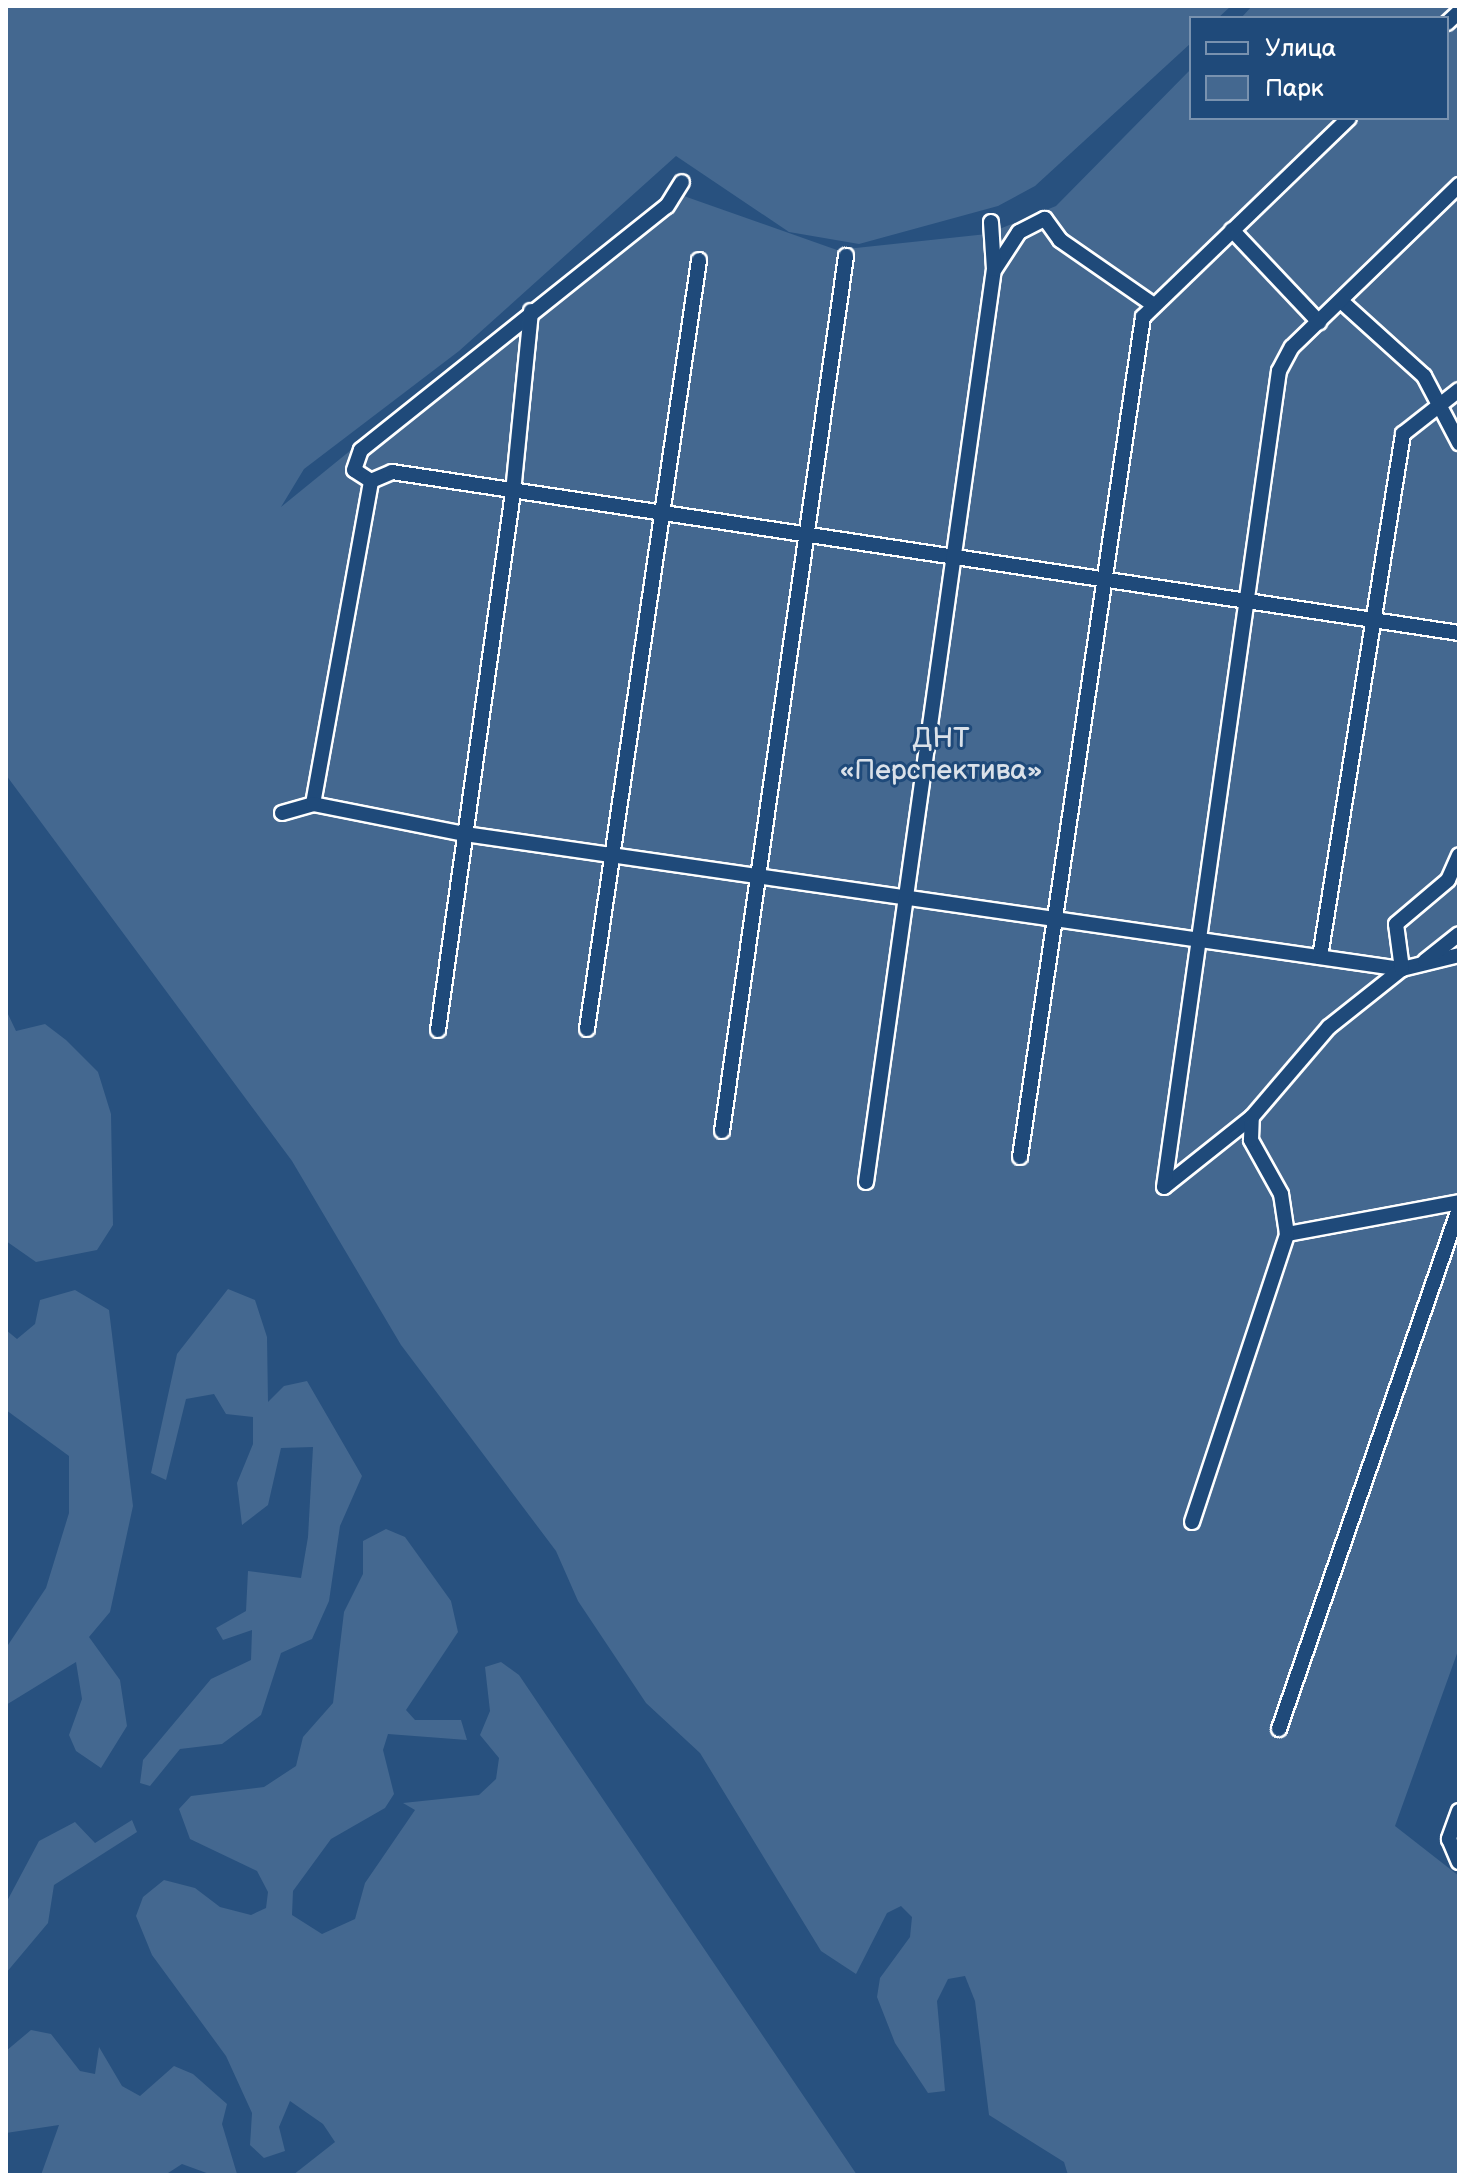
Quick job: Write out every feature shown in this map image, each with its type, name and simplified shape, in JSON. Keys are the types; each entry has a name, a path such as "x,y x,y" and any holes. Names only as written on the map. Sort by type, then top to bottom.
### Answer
{"street":[{"path":"1020,1157 1100,582 1143,317 1151,303 1347,120"},
{"path":"371,481 354,470 361,450 531,311 667,206 682,182"},
{"path":"1459,185 1319,322 1279,371 1202,939 1164,1187 1252,1117 1329,1027 1459,934"},
{"path":"994,269 1019,232 1045,219 1060,240 1151,303"},
{"path":"866,1182 903,894 994,269 991,222"},
{"path":"1232,230 1319,322"},
{"path":"722,1131 761,873 846,256"},
{"path":"587,1029 699,260"},
{"path":"1341,301 1424,376 1442,402 1459,443"},
{"path":"438,1030 513,492 531,311"},
{"path":"1320,957 1403,434 1459,390"},
{"path":"371,481 392,472 662,517 1459,633"},
{"path":"313,804 371,481"},
{"path":"282,813 313,804 465,834 613,851 1409,969 1459,955"},
{"path":"1409,969 1396,924 1448,880 1459,855"},
{"path":"1192,1522 1287,1234 1281,1194 1251,1140 1252,1117"},
{"path":"1287,1234 1459,1202"},
{"path":"1279,1729 1459,1209"},
{"path":"1459,1811 1449,1839 1459,1862"}],"green space":[{"name":"ДНТ «Перспектива»","path":"6,6 1231,6 1220,16 1189,16 1189,45 1035,186 998,206 859,244 789,232 676,156 459,351 304,469 281,507 556,283 681,195 837,250 987,234 1056,206 1189,71 1189,120 1449,120 1449,16 1243,16 1252,6 1459,6 1459,1648 1395,1826 1459,1876 1459,2175 1068,2175 1064,2162 989,2115 975,2001 965,1976 948,1979 937,2001 945,2091 928,2093 895,2043 877,1997 880,1978 910,1937 912,1917 901,1906 887,1913 856,1974 821,1951 700,1753 646,1703 578,1601 556,1551 401,1345 292,1161 6,775"},
{"path":"6,953 7,1012 16,1031 45,1024 66,1040 98,1072 111,1114 113,1225 97,1250 36,1262 6,1241"},
{"path":"228,1289 255,1300 267,1337 268,1402 284,1386 307,1381 362,1476 340,1526 329,1601 312,1639 281,1653 261,1715 222,1744 180,1749 150,1786 140,1783 143,1760 211,1679 251,1660 252,1630 223,1640 216,1628 246,1611 248,1571 301,1578 308,1537 313,1447 281,1448 268,1505 242,1525 237,1483 253,1444 253,1417 226,1414 214,1394 186,1399 166,1480 151,1473 177,1354"},
{"path":"75,1290 109,1310 133,1506 110,1612 89,1637 120,1680 127,1726 101,1768 76,1751 69,1735 82,1699 76,1662 6,1705 6,1648 46,1588 69,1513 69,1456 6,1410 6,1330 17,1339 35,1324 40,1300"},
{"path":"386,1529 405,1537 451,1601 458,1632 406,1710 415,1720 461,1720 467,1740 388,1734 383,1750 394,1794 385,1808 331,1839 293,1891 292,1915 322,1934 355,1919 365,1883 415,1810 403,1803 479,1795 496,1779 499,1758 480,1735 490,1711 485,1667 501,1662 519,1675 857,2175 293,2175 335,2142 323,2124 290,2101 279,2127 285,2151 264,2158 250,2145 252,2113 226,2056 152,1955 136,1916 143,1897 164,1880 195,1888 220,1907 251,1915 266,1908 268,1892 257,1871 190,1839 179,1809 191,1796 264,1787 296,1766 303,1737 333,1703 344,1612 363,1574 363,1541"},
{"path":"132,1820 137,1832 54,1885 48,1923 6,1973 6,1903 39,1841 75,1822 95,1843"},
{"path":"31,2030 51,2034 80,2071 95,2074 99,2047 122,2086 140,2096 174,2066 193,2074 227,2104 222,2124 237,2174 212,2175 182,2164 165,2175 41,2175 59,2125 6,2133 6,2051"}]}
